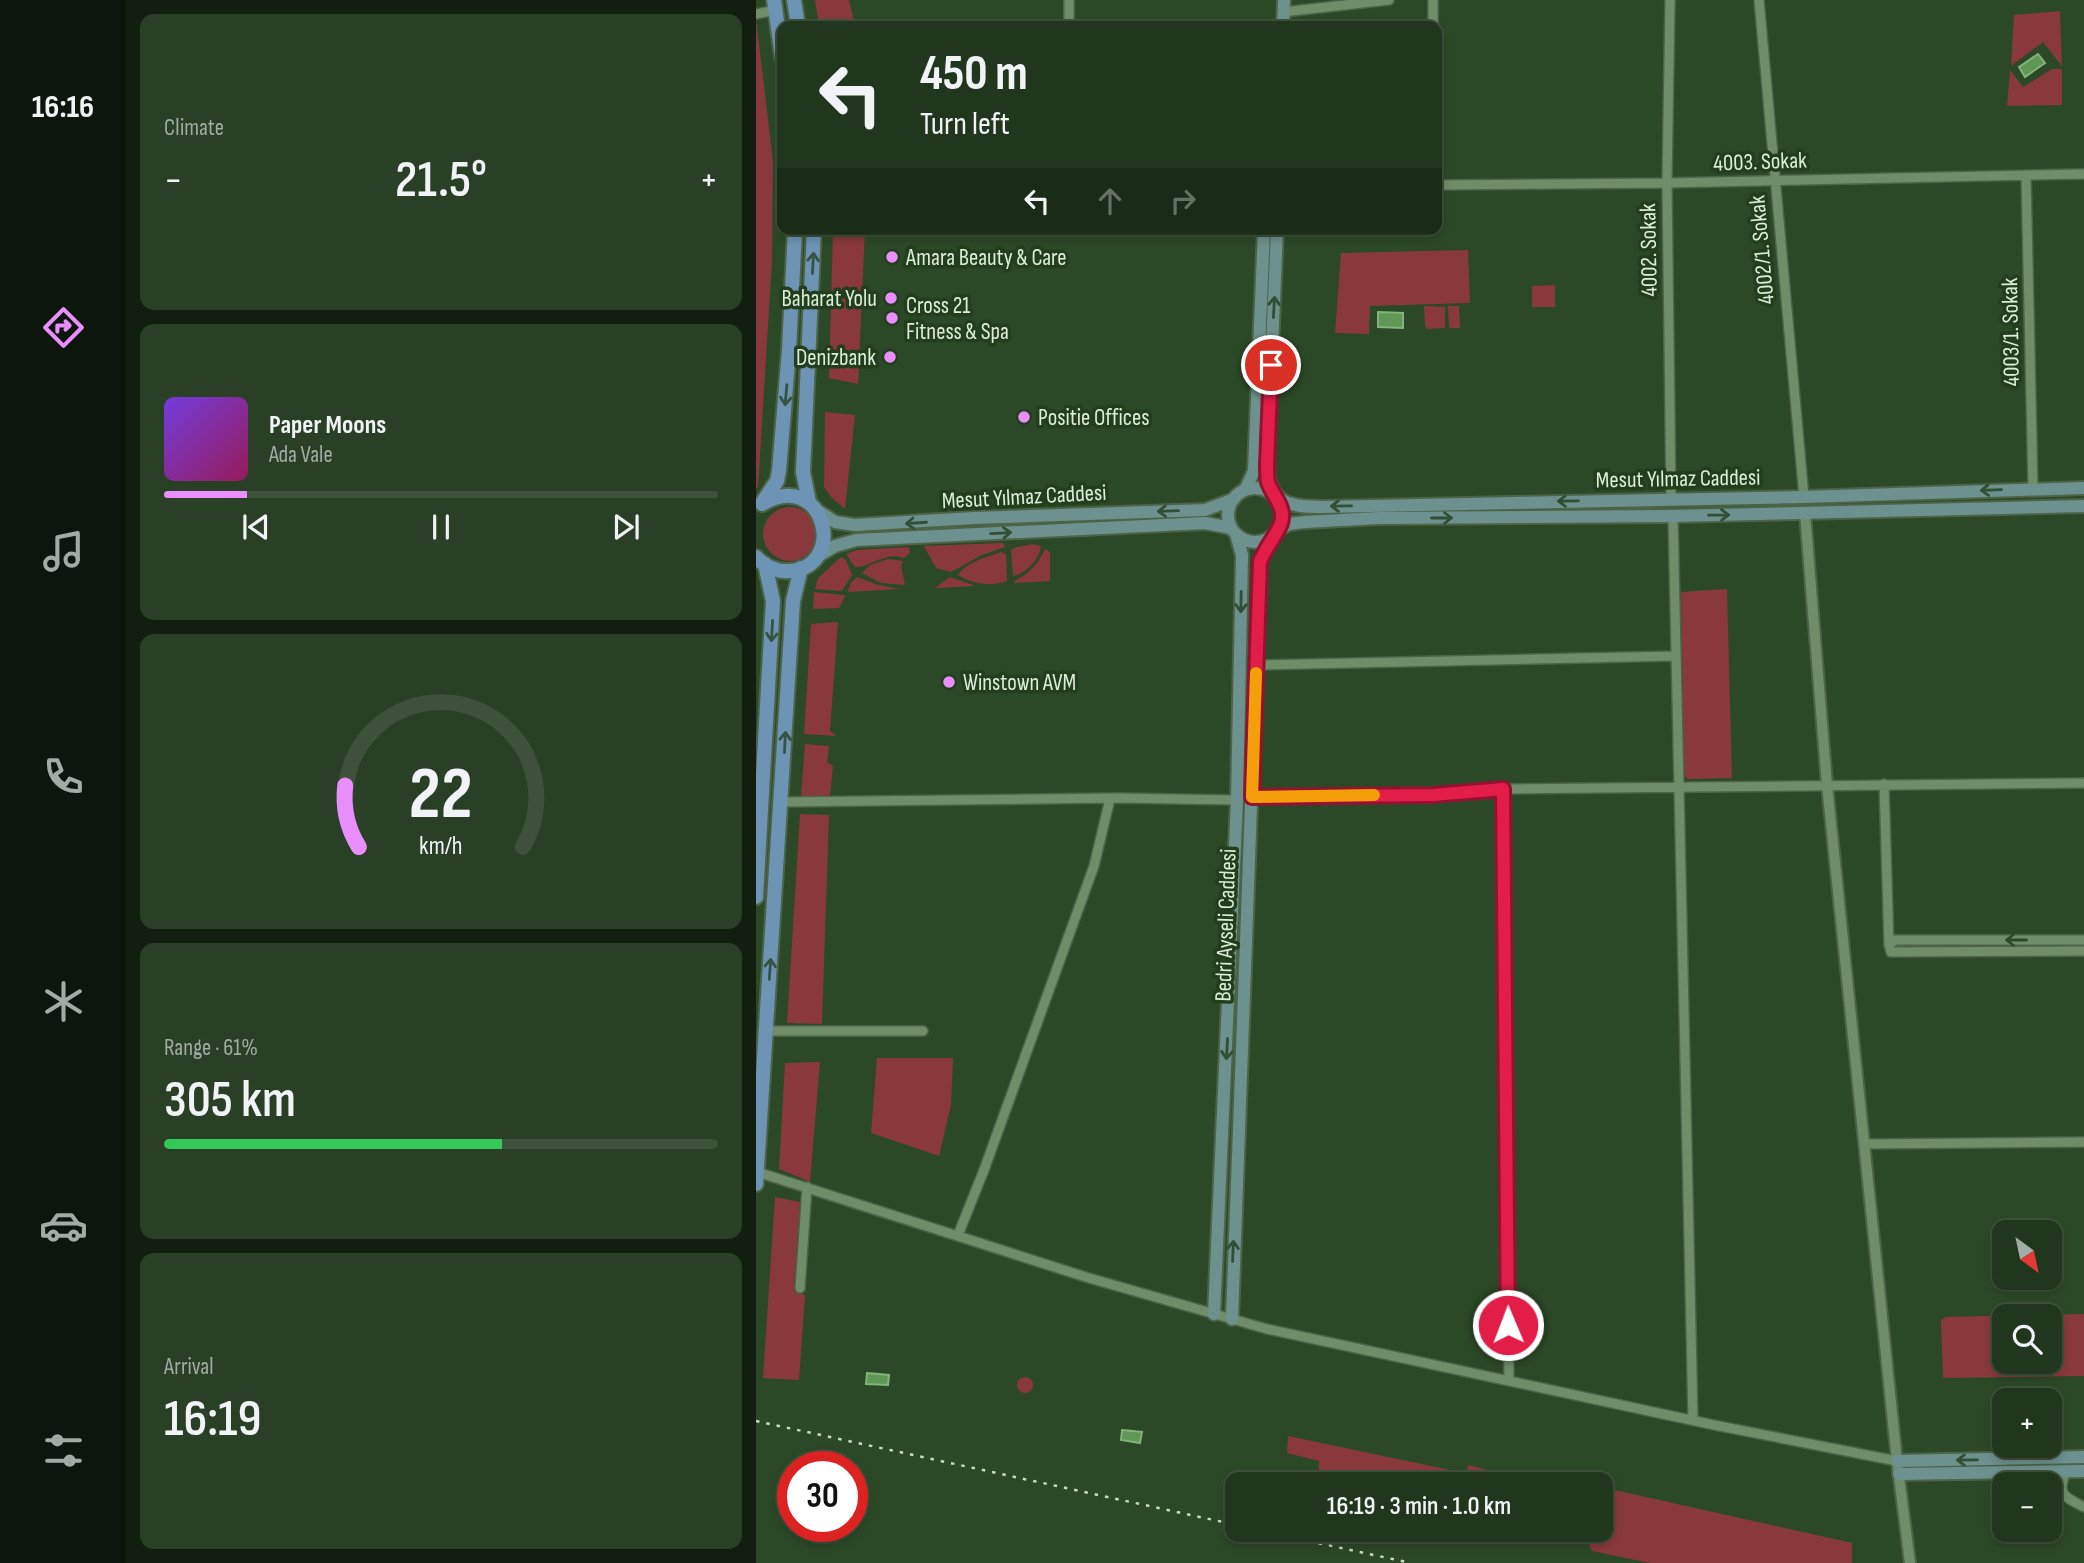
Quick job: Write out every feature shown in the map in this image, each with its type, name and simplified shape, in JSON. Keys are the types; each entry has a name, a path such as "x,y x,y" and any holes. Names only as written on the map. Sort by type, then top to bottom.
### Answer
{"main road":[{"path":"794,0 797,21"},
{"path":"1275,0 1275,21"},
{"path":"759,507 777,481 779,471 789,350 794,235"},
{"path":"760,561 782,571 801,568 815,558 824,535 823,523 813,507 803,472 814,235"},
{"path":"1264,235 1254,471 1228,512 1233,531 1250,542 1266,541 1275,533 1283,515 1268,482 1267,466 1278,235"},
{"path":"1239,494 1258,488 1275,496"},
{"name":"Mesut Yılmaz Caddesi","path":"1275,496 1290,504 1312,507 1804,497 2084,488"},
{"name":"Mesut Yılmaz Caddesi","path":"813,507 835,522 855,525 1205,510 1239,494"},
{"path":"759,507 773,497 785,495 798,497 813,507"},
{"name":"Mesut Yılmaz Caddesi","path":"1275,533 1289,524 1379,518 1674,516 2084,506"},
{"name":"Mesut Yılmaz Caddesi","path":"815,558 835,546 856,540 1205,523 1233,531"},
{"name":"Bedri Ayseli Caddesi","path":"1214,1314 1237,800 1242,555 1233,531"},
{"name":"Bedri Ayseli Caddesi","path":"1232,1319 1260,562 1275,533"},
{"path":"756,897 774,601 760,561"},
{"path":"756,1184 793,601 801,568"},
{"path":"1898,1467 2084,1457"},
{"path":"1898,1467 2084,1471"}],"street":[{"path":"1069,0 1069,21"},
{"path":"1284,6 1389,0"},
{"path":"1433,0 1433,21"},
{"name":"4002. Sokak","path":"1670,0 1667,183 1671,499"},
{"name":"4002/1. Sokak","path":"1759,0 1804,497"},
{"path":"756,14 775,5"},
{"name":"4003. Sokak","path":"1442,185 2084,174"},
{"name":"4003/1. Sokak","path":"2026,175 2033,489"},
{"path":"1805,513 1827,785 1910,1563"},
{"path":"1674,516 1693,1420"},
{"path":"1256,665 1675,656"},
{"path":"1252,797 1433,795 1503,789 2084,783"},
{"path":"1884,785 1891,952 2084,951"},
{"path":"1503,789 1509,1381"},
{"path":"958,1236 1094,866 1110,799"},
{"path":"781,802 1237,800"},
{"path":"1889,945 1895,940 2084,940"},
{"path":"766,1031 923,1031"},
{"path":"1864,1144 2084,1142"},
{"path":"757,1171 1089,1279 1232,1319 1898,1467"},
{"path":"800,1288 807,1187"},
{"path":"2066,1471 2060,1486 2061,1492 2084,1507"}],"shaded area":[{"path":"815,0 849,0 854,21 818,21"},
{"path":"2060,11 2062,66 2043,42 2011,66 2014,15"},
{"path":"756,19 773,162 772,261 756,489"},
{"path":"2038,54 2045,63 2025,77 2019,67"},
{"path":"2052,69 2062,69 2062,105 2007,106 2010,70 2023,87"},
{"path":"833,235 865,235 858,384 829,378"},
{"path":"1468,250 1470,303 1370,306 1369,334 1335,333 1341,253"},
{"path":"1555,285 1555,307 1532,307 1532,286"},
{"path":"1424,306 1445,307 1445,328 1427,329"},
{"path":"1448,306 1459,306 1460,328 1449,328"},
{"path":"1378,312 1403,313 1403,328 1378,327"},
{"path":"825,412 855,415 845,509 824,487"},
{"path":"790,507 809,515 817,534 809,553 790,561 771,553 763,534 771,515"},
{"path":"1003,543 1005,547 982,555 951,572 936,568 924,546"},
{"path":"1033,544 1041,546 1035,561 1023,572 1013,576 1011,550"},
{"path":"909,547 910,553 904,558 883,558 860,567 855,567 846,554 857,550"},
{"path":"1045,549 1050,552 1050,581 1015,583 1014,581 1032,568"},
{"path":"1001,552 1006,554 1007,581 982,584 958,575 971,564"},
{"path":"841,557 846,560 852,575 842,591 815,589 818,578"},
{"path":"888,559 903,561 901,566 905,585 881,583 862,573 870,565"},
{"path":"857,577 899,589 848,592 850,584"},
{"path":"950,577 973,585 974,586 935,588"},
{"path":"1727,589 1732,778 1688,779 1684,775 1681,592"},
{"path":"814,592 845,596 839,608 813,609"},
{"path":"838,622 830,731 836,736 804,734 811,624"},
{"path":"805,744 829,746 827,762 833,766 830,796 801,796"},
{"path":"800,814 829,815 822,1024 787,1023"},
{"path":"877,1058 953,1058 951,1105 939,1156 871,1133"},
{"path":"820,1062 810,1182 779,1169 785,1063"},
{"path":"775,1197 800,1202 794,1291 805,1295 799,1380 763,1378"},
{"path":"2062,1314 2084,1314 2084,1376 1943,1378 1941,1320 1946,1317 1992,1316 1992,1374 2062,1374"},
{"path":"867,1373 889,1375 888,1385 866,1384"},
{"path":"1025,1377 1031,1379 1031,1391 1025,1393 1019,1391 1017,1385 1019,1379"},
{"path":"1122,1430 1142,1432 1140,1443 1121,1440"},
{"path":"1288,1436 1455,1471 1319,1472 1319,1461 1287,1453"},
{"path":"1468,1465 1495,1472 1467,1472"},
{"path":"1613,1490 1852,1543 1852,1563 1650,1563 1592,1551 1589,1542 1613,1542"}],"railway":[{"path":"756,1421 1225,1522"},
{"path":"1313,1542 1411,1563"}],"slow traffic":[{"path":"1256,673 1252,797 1374,795"}],"place":[{"name":"Amara Beauty & Care","path":"892,257"},
{"name":"Baharat Yolu","path":"891,298"},
{"name":"Cross 21 Fitness & Spa","path":"892,318"},
{"name":"Denizbank","path":"890,357"},
{"name":"Positie Offices","path":"1024,417"},
{"name":"Winstown AVM","path":"949,682"}],"route":[{"path":"1271,365 1268,482 1283,515 1282,523 1265,548 1260,562 1252,797 1433,795 1503,789 1508,1325"}]}
